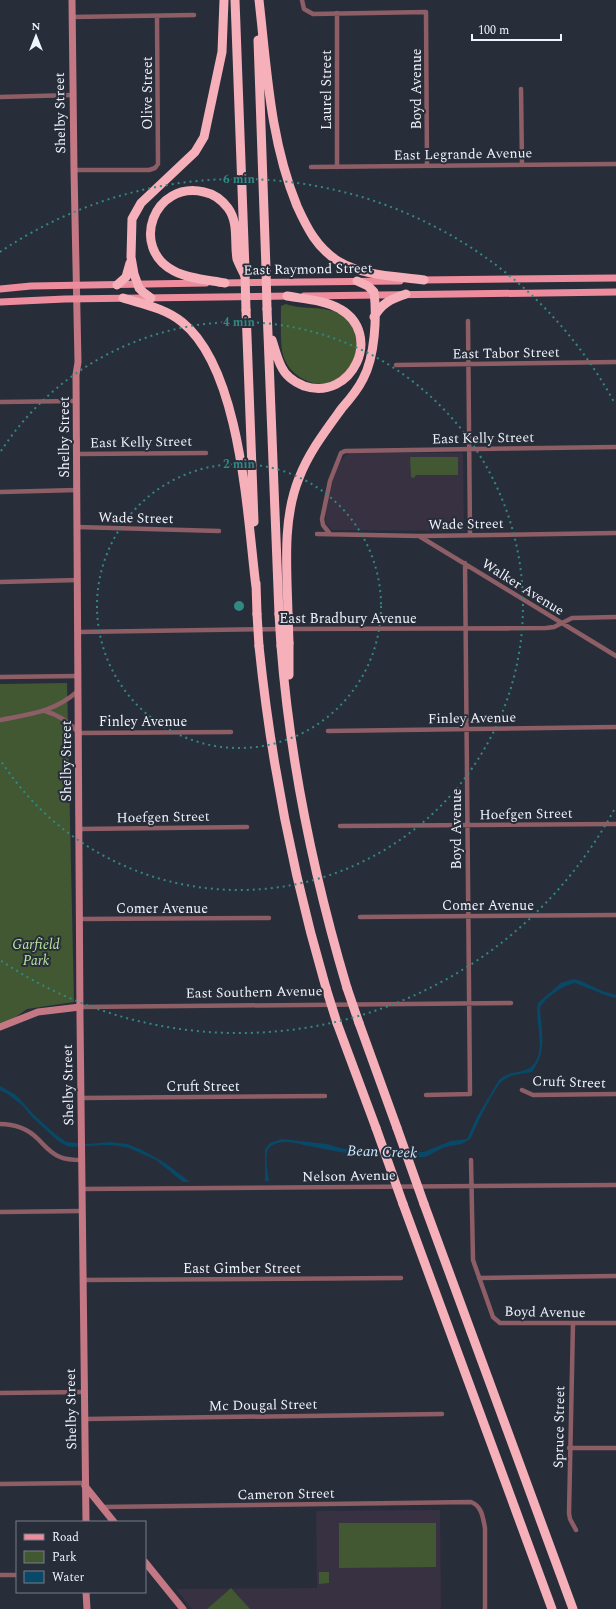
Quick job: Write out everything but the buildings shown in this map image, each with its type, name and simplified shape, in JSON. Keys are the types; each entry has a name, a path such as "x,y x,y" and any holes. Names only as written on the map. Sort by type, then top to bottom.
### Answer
{"highway":[{"path":"116,285 126,276 130,266 132,222 137,209 151,193 195,152 204,137 222,52 224,0"},
{"path":"235,0 243,270 246,310 257,614 269,734 289,847 308,925 337,1023 552,1609"},
{"path":"258,0 267,309 289,726 299,790 320,889 347,988 424,1204 573,1609"},
{"path":"258,0 268,88 276,140 291,190 308,230 323,249 338,261 350,267 370,272 424,280"},
{"path":"225,283 178,273 161,261 152,244 151,229 155,214 163,203 176,194 191,190 206,192 223,202 234,220 238,259 243,270"},
{"path":"131,257 137,285 151,298"},
{"path":"283,614 288,526 295,489 302,470 315,446 356,390 365,374 372,350 374,292 368,286 357,281"},
{"path":"374,317 384,303 392,298 406,294"},
{"path":"268,325 281,366 288,375 298,383 314,388 328,387 343,380 354,368 360,355 361,341 357,328 349,316 330,304 287,296"},
{"path":"123,298 163,311 175,317 196,335 210,357 229,410 238,449 246,494 256,588"}],"main road":[{"name":"Shelby Street","path":"72,0 78,362 76,375 76,401 80,1007 86,1521"},
{"name":"East Raymond Street","path":"0,288 225,283 616,278"},
{"name":"East Raymond Street","path":"0,302 123,298 616,292"},
{"name":"East Southern Avenue","path":"0,1027 38,1012 80,1007"},
{"path":"85,1486 113,1521"},
{"path":"146,1563 183,1609"},
{"path":"86,1593 87,1609"}],"street":[{"path":"302,0 305,10 313,14 336,13"},
{"name":"Boyd Avenue","path":"336,13 426,12 427,166"},
{"name":"Laurel Street","path":"336,13 337,167"},
{"path":"72,17 194,15"},
{"name":"Olive Street","path":"74,170 149,170 155,168 159,161 158,16"},
{"path":"521,89 522,165"},
{"path":"0,97 73,95"},
{"name":"East Legrande Avenue","path":"311,167 616,164"},
{"path":"468,321 470,535"},
{"name":"East Tabor Street","path":"396,365 616,362"},
{"path":"0,402 76,401"},
{"name":"East Kelly Street","path":"330,534 323,525 322,519 328,489 341,453 345,450 616,447"},
{"name":"East Kelly Street","path":"77,454 206,452"},
{"path":"0,492 77,490"},
{"name":"Wade Street","path":"77,527 219,531"},
{"name":"Wade Street","path":"317,534 419,536 616,533"},
{"name":"Walker Avenue","path":"419,536 616,656"},
{"name":"Boyd Avenue","path":"426,1095 470,1094 465,563"},
{"path":"0,582 78,580"},
{"name":"East Bradbury Avenue","path":"78,632 313,628 546,628 554,627 572,618 616,617"},
{"path":"0,677 78,676"},
{"path":"0,720 57,706 68,700 78,691"},
{"path":"44,710 54,713 66,720 79,733"},
{"name":"Finley Avenue","path":"328,731 616,727"},
{"name":"Finley Avenue","path":"79,733 231,732"},
{"name":"Hoefgen Street","path":"340,826 616,824"},
{"name":"Hoefgen Street","path":"79,829 247,827"},
{"name":"Comer Avenue","path":"360,917 616,915"},
{"name":"Comer Avenue","path":"80,919 269,918"},
{"name":"East Southern Avenue","path":"80,1007 511,1003"},
{"name":"Cruft Street","path":"522,1090 533,1095 616,1094"},
{"name":"Cruft Street","path":"81,1098 326,1096"},
{"path":"0,1124 15,1126 23,1129 34,1136 50,1152 60,1158 68,1160 82,1157"},
{"name":"Boyd Avenue","path":"471,1160 472,1250 476,1272 493,1318 500,1324 616,1323"},
{"name":"Nelson Avenue","path":"82,1189 616,1185"},
{"path":"0,1212 82,1210"},
{"path":"479,1278 616,1276"},
{"name":"East Gimber Street","path":"83,1280 401,1278"},
{"name":"Spruce Street","path":"573,1323 568,1512 576,1530"},
{"path":"0,1393 84,1392"},
{"name":"Mc Dougal Street","path":"84,1419 442,1414"},
{"path":"569,1448 616,1448"},
{"path":"0,1484 82,1483 85,1486"},
{"name":"Cameron Street","path":"102,1507 471,1502 478,1506 482,1515 484,1528 485,1609"},
{"path":"0,1575 16,1575"}],"shaded area":[{"path":"350,453 463,453 464,531 331,530 325,522 328,498 335,473 340,462"},
{"path":"440,1510 441,1609 192,1609 176,1589 317,1588 316,1511"}],"green space":[{"path":"286,304 331,310 347,319 357,342 357,349 352,363 343,374 331,382 324,384 309,382 295,374 290,368 283,355 281,345 281,306"},
{"path":"410,457 458,457 458,475 416,475 414,478 411,477"},
{"name":"Garfield Park","path":"67,683 74,1002 27,1009 10,1021 0,1023 0,684"},
{"path":"339,1523 436,1523 436,1567 339,1568"},
{"path":"319,1572 329,1572 329,1583 319,1584"},
{"path":"231,1588 250,1609 207,1609"}],"water":[{"name":"Bean Creek","path":"574,979 602,991 616,995 616,998 575,983 560,989 551,995 540,1007 542,1048 537,1064 532,1072 512,1076 502,1081 490,1099 471,1138 465,1142 443,1148 427,1156 421,1157 360,1155 295,1143 280,1142 271,1146 267,1152 269,1181 265,1181 265,1149 270,1143 282,1139 326,1144 344,1149 424,1152 451,1141 467,1139 477,1117 499,1080 511,1073 524,1071 531,1067 536,1061 539,1054 540,1045 537,1010 538,1003 561,983"},
{"path":"0,1086 16,1095 34,1115 66,1142 89,1144 110,1142 127,1144 142,1150 165,1163 190,1182 183,1182 156,1160 129,1148 105,1145 67,1146 58,1141 33,1118 22,1105 0,1090"}]}
